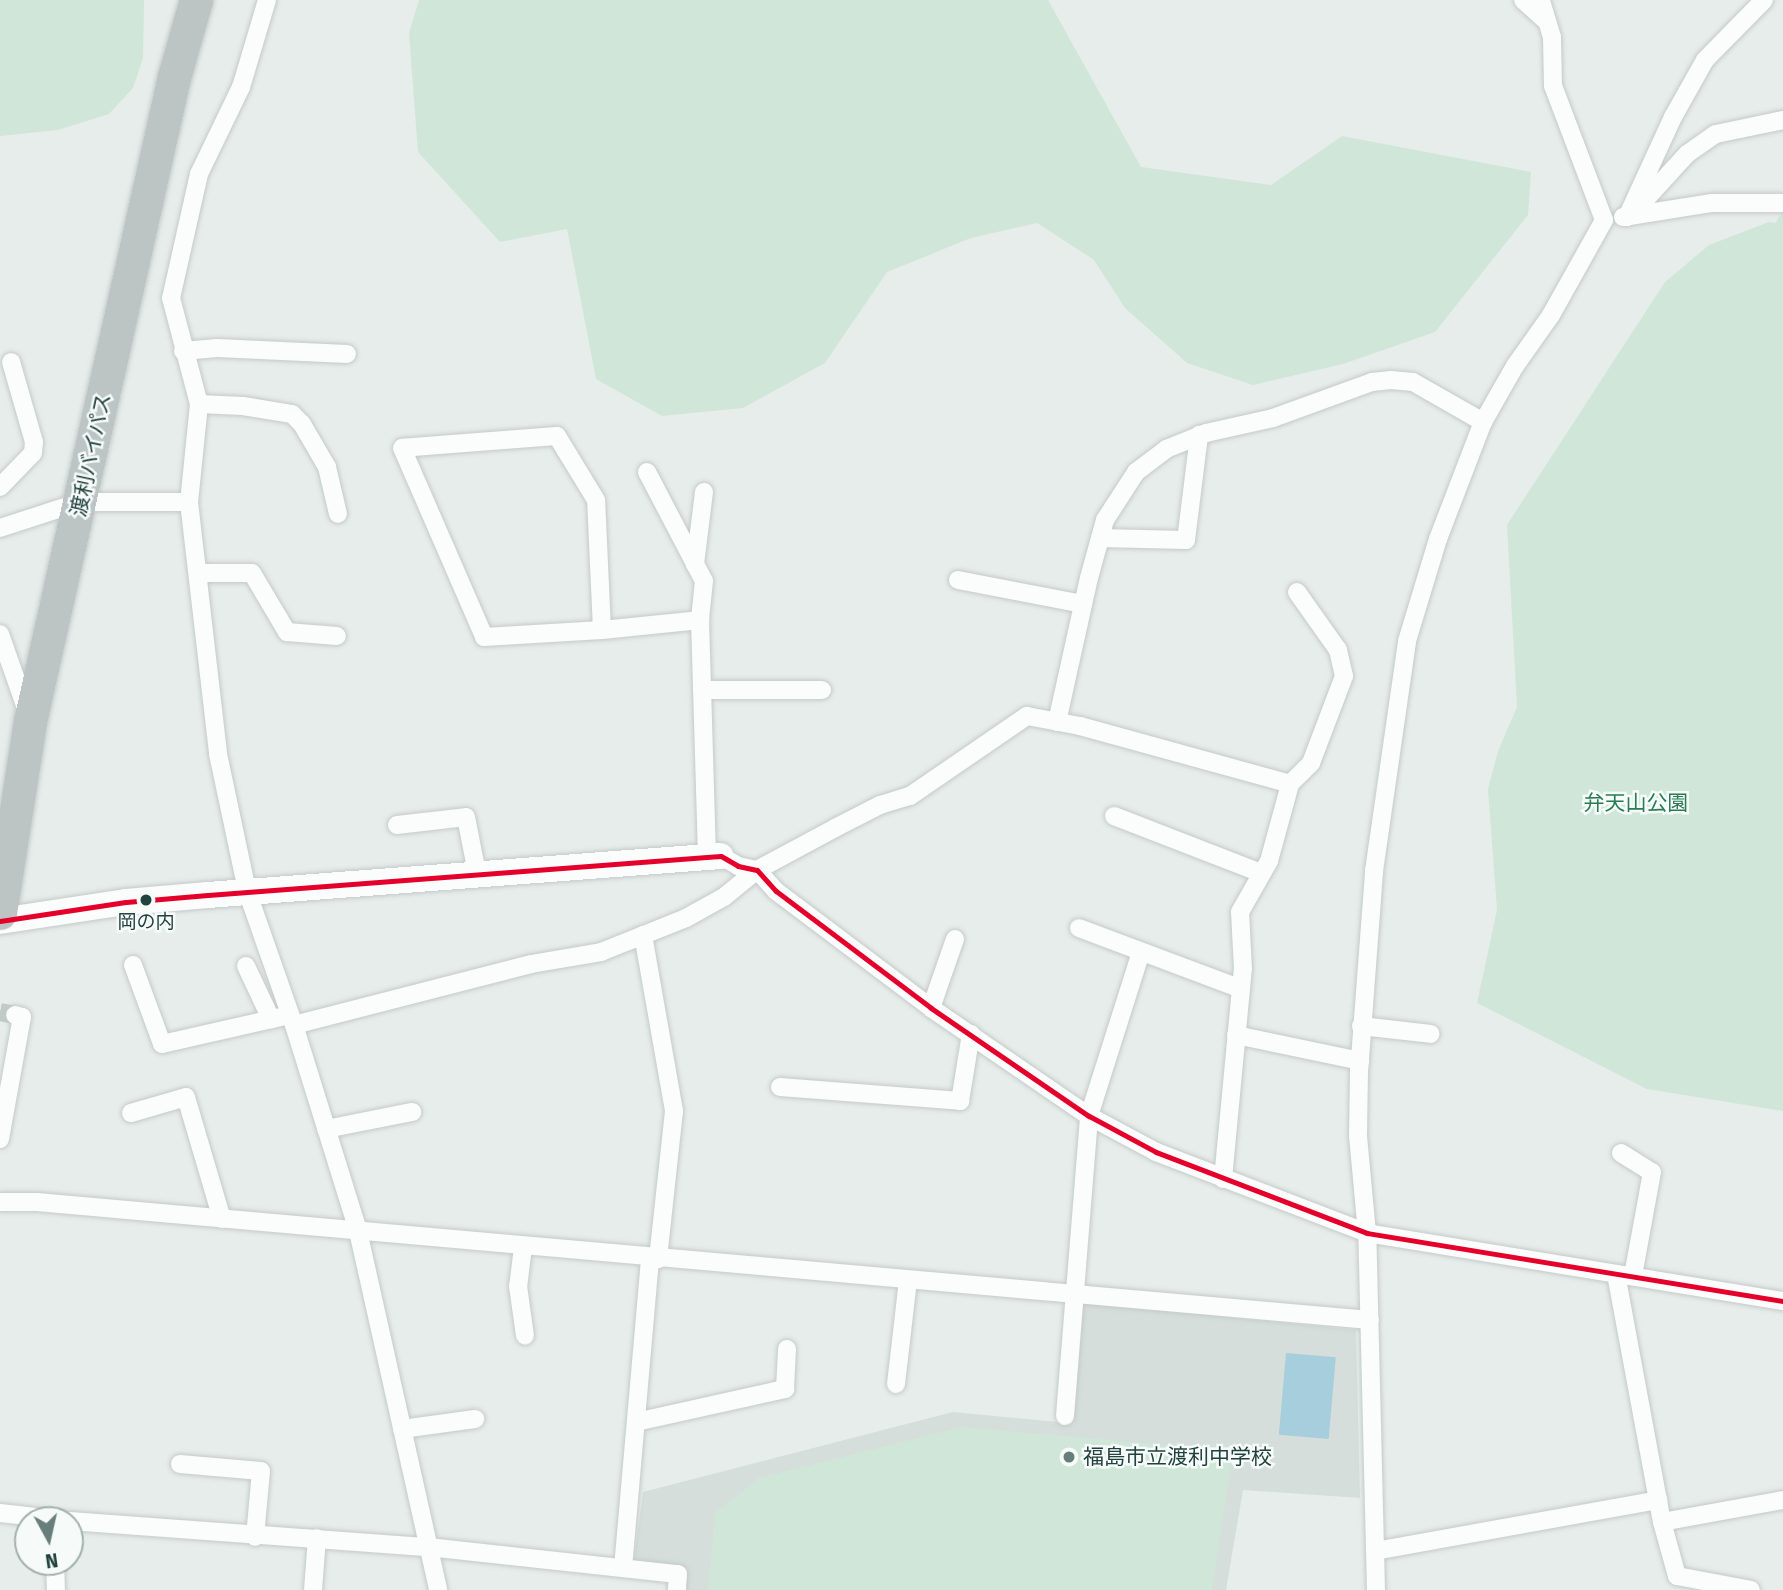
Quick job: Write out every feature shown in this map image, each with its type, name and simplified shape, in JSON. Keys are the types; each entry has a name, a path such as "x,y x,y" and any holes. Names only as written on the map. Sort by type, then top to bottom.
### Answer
{"highway":[{"name":"渡利バイパス","path":"0,913 30,721 174,77 196,0"}],"street":[{"path":"267,0 241,87 199,174 171,298 199,404 189,502 218,754 247,891 292,1020 358,1231 438,1590"},
{"path":"1523,0 1545,20"},
{"path":"1541,0 1552,37 1553,86 1604,220"},
{"path":"1630,212 1640,186 1705,60 1764,0"},
{"path":"1630,212 1645,200 1687,154 1716,134 1783,120"},
{"path":"1376,1590 1367,1233 1358,1136 1361,1026 1374,871 1407,641 1438,539 1483,422 1515,366 1550,315 1604,220 1630,212 1711,203 1781,200"},
{"path":"183,351 217,348 347,354"},
{"path":"0,487 33,453 34,442 10,362"},
{"path":"1057,722 1105,520 1136,472 1166,449 1199,435 1273,418 1372,382 1391,380 1413,383 1483,422"},
{"path":"199,404 243,406 292,414 302,424 327,467 338,514"},
{"path":"1100,538 1186,540 1199,435"},
{"path":"602,630 596,500 557,436 402,448 484,637 602,630 700,620"},
{"path":"646,472 704,581 700,620 702,691 714,857"},
{"path":"695,564 704,492"},
{"path":"0,528 80,502 189,502"},
{"path":"198,573 252,573 287,632 337,636"},
{"path":"958,580 1083,604"},
{"path":"1223,1179 1241,989 1240,912 1269,861 1290,783 1311,763 1344,676 1338,650 1297,592"},
{"path":"0,634 30,721"},
{"path":"702,691 822,690"},
{"path":"133,965 162,1044 271,1019 292,1020 531,964 601,952 687,918 724,897 757,870 880,805 910,796 1027,716 1290,783"},
{"path":"1114,816 1261,873"},
{"path":"397,825 466,817 477,873"},
{"path":"0,921 126,902 247,891 714,857 757,870 776,891 931,1008 1089,1116 1156,1153 1367,1233 1783,1301"},
{"path":"1079,929 1241,989"},
{"path":"623,1568 654,1258 674,1111 643,935"},
{"path":"931,1008 955,939"},
{"path":"1065,1416 1089,1116 1141,952"},
{"path":"246,966 271,1019"},
{"path":"0,1139 23,1017 15,1015"},
{"path":"1361,1026 1432,1034"},
{"path":"780,1087 960,1101 971,1034"},
{"path":"1236,1035 1360,1061"},
{"path":"131,1113 186,1097 222,1219"},
{"path":"326,1129 412,1112"},
{"path":"1621,1153 1652,1172 1624,1275 1658,1500 1678,1583 1751,1590"},
{"path":"0,1202 37,1202 1074,1296 1370,1320"},
{"path":"523,1247 518,1286 525,1336"},
{"path":"896,1384 908,1281"},
{"path":"636,1422 785,1389 787,1349"},
{"path":"402,1429 475,1419"},
{"path":"180,1464 261,1471 255,1536"},
{"path":"1375,1551 1658,1500"},
{"path":"1662,1522 1783,1500"},
{"path":"84,1522 428,1547 678,1574 677,1590"},
{"path":"313,1590 317,1538"}],"shaded area":[{"name":"福島市立渡利中学校","path":"1079,1302 1356,1330 1360,1498 1243,1490 1226,1590 685,1590 687,1568 634,1561 643,1492 953,1412 1069,1423"}],"green space":[{"path":"0,0 144,0 143,58 133,88 109,114 58,130 0,136"},
{"path":"419,0 1048,0 1141,167 1271,185 1342,136 1531,172 1528,215 1435,332 1343,364 1253,385 1187,363 1125,308 1094,260 1037,223 971,238 887,272 825,363 743,408 662,416 596,379 567,229 500,242 418,152 409,33"},
{"name":"弁天山公園","path":"1783,211 1783,1111 1647,1089 1477,1003 1497,910 1488,789 1498,751 1517,707 1507,525 1665,282 1709,245 1769,222 1775,223"},
{"path":"962,1427 1233,1451 1212,1590 708,1590 715,1513 759,1478"}],"water":[{"path":"1286,1353 1336,1357 1329,1439 1279,1435"}],"tunnel":[{"path":"0,1012 15,1015"}],"transit line":[{"path":"0,921 126,902 721,856 738,866 757,870 776,891 931,1008 1089,1116 1156,1152 1367,1233 1783,1301"}],"place":[{"name":"岡の内","path":"146,900"},
{"name":"福島市立渡利中学校","path":"1069,1457"}]}
